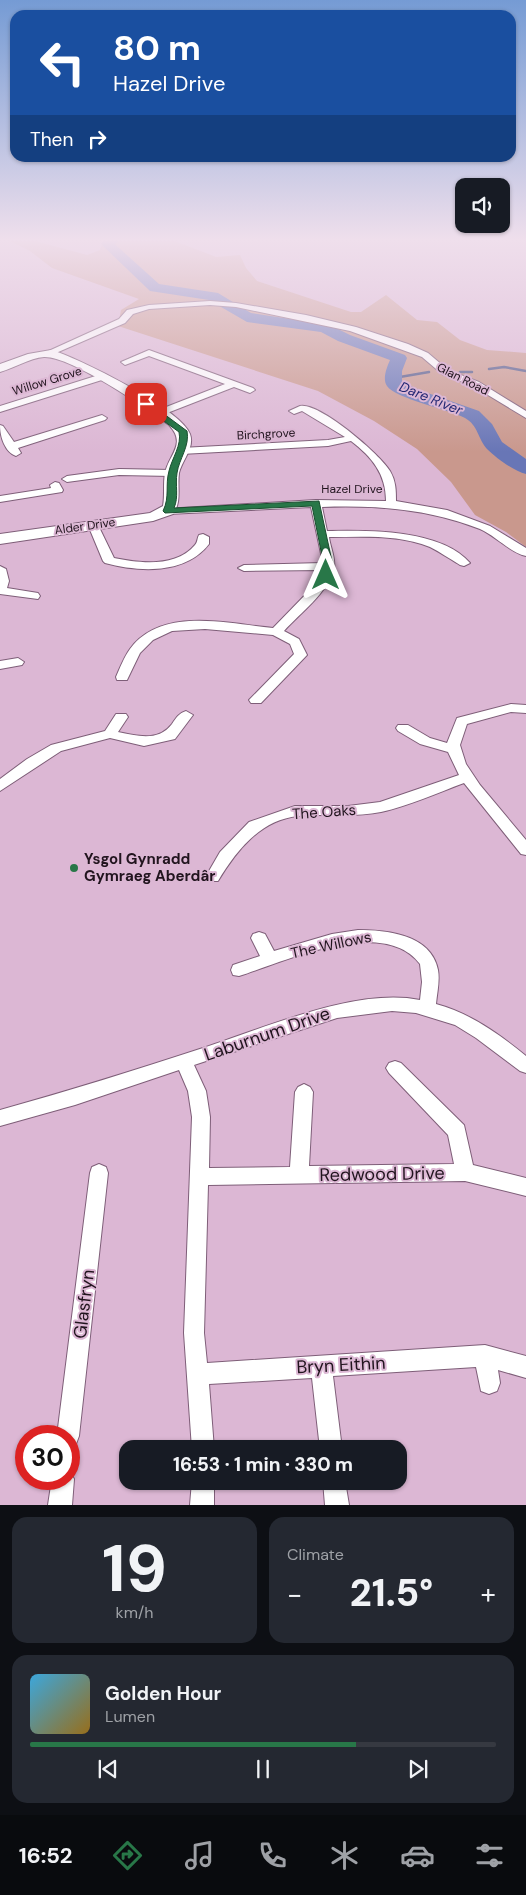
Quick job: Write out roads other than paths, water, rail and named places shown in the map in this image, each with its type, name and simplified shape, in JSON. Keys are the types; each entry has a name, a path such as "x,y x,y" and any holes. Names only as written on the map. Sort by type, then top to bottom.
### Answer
{"street":[{"name":"Glan Road","path":"0,368 46,354 122,321 133,311"},
{"name":"Glan Road","path":"266,311 353,329 406,346 424,355 445,372 476,384 526,415"},
{"path":"125,362 150,353 250,390"},
{"path":"46,354 58,356 102,378 159,413 182,431 184,438 172,473 172,502 168,511"},
{"name":"Willow Grove","path":"0,409 102,378"},
{"path":"159,413 234,384"},
{"name":"Birchgrove","path":"294,411 303,408 374,454 391,484 392,504"},
{"path":"0,428 13,450 102,418"},
{"name":"Birchgrove","path":"181,450 328,443 352,438"},
{"path":"66,480 119,472 172,473"},
{"path":"0,499 58,490 55,485"},
{"name":"Hazel Drive","path":"168,511 316,503 364,502 392,504 472,521 497,533 526,553"},
{"path":"276,632 318,587 326,575 328,566 316,503"},
{"name":"Alder Drive","path":"1,537 153,516 168,511"},
{"path":"93,525 109,561 132,566 178,563 194,555 203,544 203,538"},
{"path":"322,534 382,535 408,538 434,545 464,563"},
{"path":"244,568 328,566"},
{"path":"0,570 3,581 1,590 34,596"},
{"path":"122,676 135,651 149,637 170,627 205,624 276,632 295,642 301,655 256,700"},
{"path":"0,665 18,662"},
{"path":"526,709 511,708 462,721 454,737 455,755 467,777 526,850"},
{"path":"0,786 32,762 56,748 110,734 144,742 170,736 186,715"},
{"path":"110,734 121,717"},
{"path":"403,728 425,742 454,749"},
{"name":"The Oaks","path":"203,878 213,877 224,856 254,826 295,811 348,811 381,807 467,777"},
{"name":"The Willows","path":"239,970 317,945 364,935 395,938 416,948 426,959 430,973 427,1007"},
{"name":"The Willows","path":"259,938 270,960"},
{"name":"Laburnum Drive","path":"0,1118 75,1097 337,1011 365,1005 394,1003 427,1007 462,1020 505,1048 526,1066"},
{"path":"184,1062 197,1091 201,1118 194,1333 202,1440"},
{"name":"Redwood Drive","path":"395,1068 457,1131 465,1172"},
{"name":"Redwood Drive","path":"299,1176 304,1092"},
{"name":"Redwood Drive","path":"199,1177 465,1172 526,1187"},
{"name":"Glasfryn","path":"69,1425 99,1173"},
{"path":"485,1356 489,1383"},
{"name":"Bryn Eithin","path":"198,1374 485,1356 526,1367"},
{"path":"321,1366 330,1440"},
{"path":"60,1505 62,1490"},
{"path":"202,1505 203,1490"},
{"path":"335,1490 337,1505"}],"waterway":[{"name":"Dare River","path":"238,311 247,317 325,328 344,338 399,358 394,371 394,384 416,395 473,415 486,428 494,445 526,468"},
{"path":"489,369 504,367 526,371"},
{"path":"394,378 429,372"},
{"path":"460,372 472,372"}],"place":[{"name":"Ysgol Gynradd Gymraeg Aberdâr","path":"74,868"}]}
